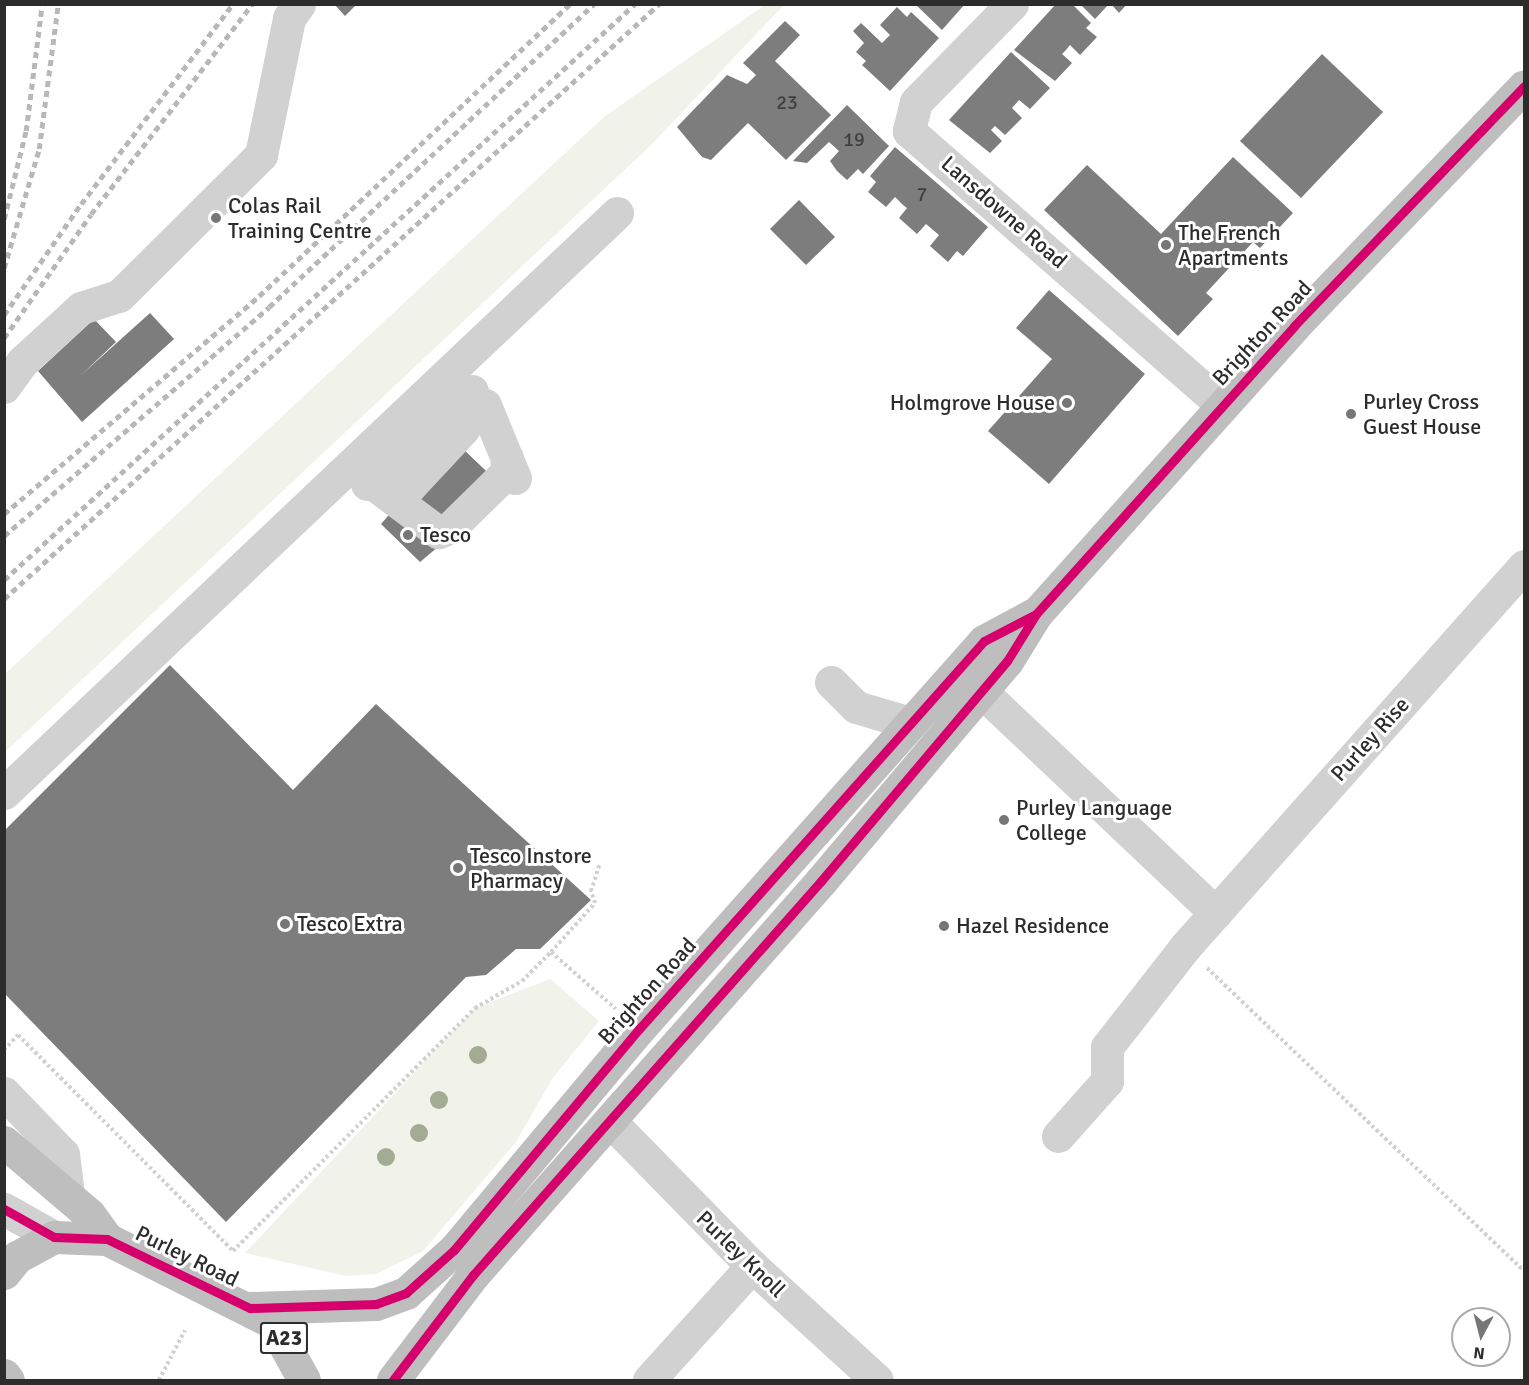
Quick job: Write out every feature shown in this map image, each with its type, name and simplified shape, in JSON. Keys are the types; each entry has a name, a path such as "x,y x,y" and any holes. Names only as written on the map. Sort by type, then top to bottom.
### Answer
{"highway":[{"name":"Brighton Road","path":"393,1380 473,1275 610,1121 981,691 1036,614 1222,405 1524,86"},
{"name":"Brighton Road","path":"250,1308 376,1304 406,1293 454,1250 639,1029 984,641 1036,614"},
{"name":"Purley Road","path":"4,1142 68,1195 107,1239 250,1308 283,1336 303,1380"},
{"name":"A23","path":"4,1273 16,1257 54,1237 107,1239"},
{"path":"4,1375 8,1380"}],"street":[{"path":"4,387 22,362 81,308 119,296 261,154 289,18 299,4"},
{"name":"Lansdowne Road","path":"1012,4 916,102 909,131 1222,405"},
{"path":"4,793 449,368 617,213"},
{"path":"337,475 375,485 427,524 450,528 506,473 492,425 449,368"},
{"path":"375,485 492,425"},
{"name":"Purley Rise","path":"1058,1136 1107,1081 1107,1047 1185,947 1524,566"},
{"path":"831,682 856,707 910,723"},
{"path":"981,691 1216,913"},
{"path":"4,1093 63,1154 68,1195"},
{"name":"Purley Knoll","path":"610,1121 752,1266 877,1380"},
{"path":"4,1209 54,1237"},
{"path":"649,1380 752,1266"}],"path":[{"path":"4,1050 18,1035 233,1251 475,1008 522,981 551,952 595,903 591,891 600,863"},
{"path":"1185,947 1524,1271"},
{"path":"551,952 639,1029"},
{"path":"159,1380 185,1330"}],"shaded area":[{"path":"765,5 784,5 651,145 5,752 5,674 605,116"},
{"path":"550,979 599,1021 552,1079 516,1142 423,1251 376,1274 346,1276 245,1253 475,1008"}],"building":[{"path":"334,4 357,4 345,16"},
{"path":"915,4 965,4 942,30"},
{"path":"1056,4 1072,4 1091,23 1086,28 1097,37 1080,55 1070,45 1062,54 1072,63 1055,81 1014,50"},
{"path":"1080,4 1109,4 1095,19"},
{"path":"1111,4 1127,4 1119,13"},
{"path":"897,7 907,17 911,12 939,38 890,91 862,65 866,61 856,52 864,43 853,31 861,23 882,43 890,35 880,25"},
{"path":"785,21 800,35 775,61 831,115 786,160 748,123 711,160 702,157 677,127 727,75 747,84 756,75 743,63"},
{"path":"1011,52 1050,88 1030,109 1019,100 1012,108 1022,118 1005,135 995,126 991,130 1002,141 990,153 949,120"},
{"name":"The French Apartments","path":"1322,54 1383,112 1301,198 1240,141"},
{"path":"847,105 889,146 863,174 858,169 847,180 837,171 830,161 839,151 829,142 807,163 793,161"},
{"path":"895,147 988,227 963,256 957,251 948,262 930,246 939,235 926,224 917,234 899,218 907,208 895,197 886,207 868,192 876,182 870,176"},
{"name":"The French Apartments","path":"1233,157 1293,213 1260,248 1253,242 1206,293 1213,299 1178,336 1044,210 1087,165 1161,234"},
{"path":"799,200 835,237 806,265 770,229"},
{"name":"Holmgrove House","path":"1049,290 1145,374 1049,484 988,431 1052,359 1016,328"},
{"path":"150,313 174,339 82,422 38,371 94,319 116,342 80,376"},
{"path":"436,423 506,490 420,562 381,524 395,508"},
{"name":"Tesco Extra","path":"170,665 293,790 376,704 591,900 540,949 516,949 486,975 466,977 226,1222 4,993 4,831"}],"railway":[{"path":"4,219 26,131 42,4"},
{"path":"4,268 39,149 58,4"},
{"path":"4,315 81,204 233,4"},
{"path":"4,338 91,214 252,4"},
{"path":"4,514 259,296 570,4"},
{"path":"4,536 269,307 594,4"},
{"path":"4,580 635,4"},
{"path":"4,599 659,4"}],"cycle path":[{"path":"393,1380 473,1275 821,881 1007,661 1036,614 1294,326 1524,86"},
{"path":"4,1209 54,1237 107,1239 250,1308 376,1304 406,1293 454,1250 639,1029 984,641 1034,615"}],"place":[{"name":"Colas Rail Training Centre","path":"216,218"},
{"name":"The French Apartments","path":"1166,245"},
{"name":"Holmgrove House","path":"1067,403"},
{"name":"Purley Cross Guest House","path":"1351,414"},
{"name":"Tesco","path":"408,535"},
{"name":"Purley Language College","path":"1004,820"},
{"name":"Tesco Instore Pharmacy","path":"458,868"},
{"name":"Tesco Extra","path":"285,924"},
{"name":"Hazel Residence","path":"944,926"}]}
